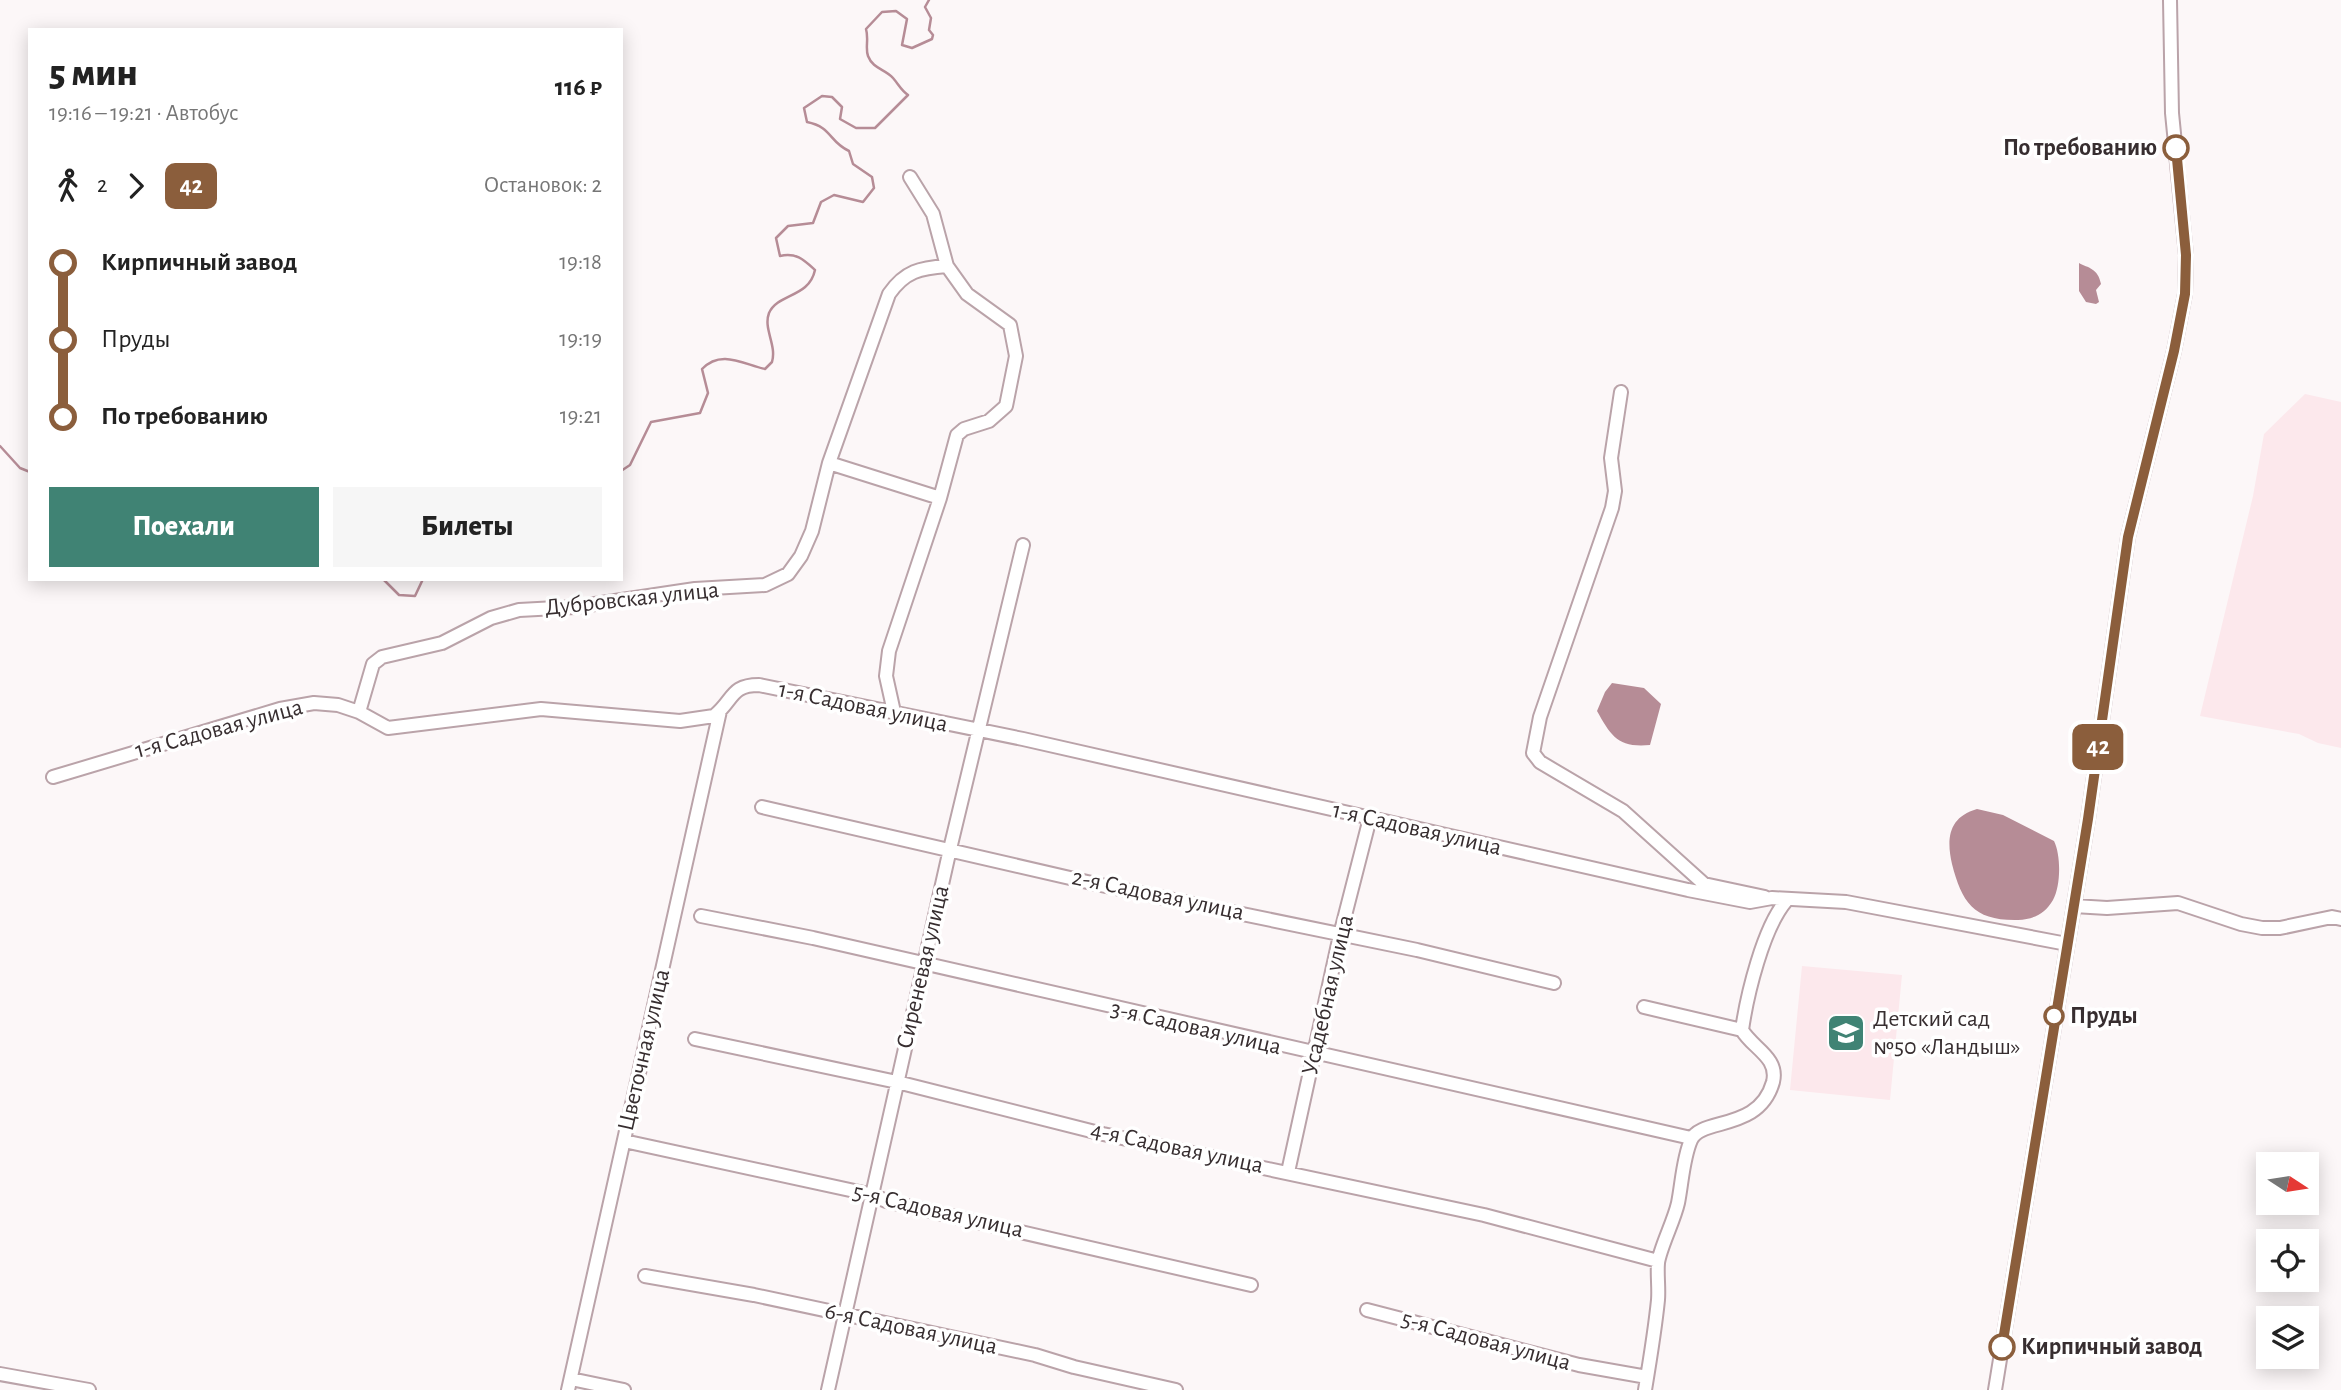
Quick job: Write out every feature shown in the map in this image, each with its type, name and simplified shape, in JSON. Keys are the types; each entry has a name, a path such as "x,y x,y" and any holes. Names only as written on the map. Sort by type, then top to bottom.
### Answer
{"street":[{"path":"1994,1390 2074,906 2128,537 2174,351 2185,294 2186,255 2172,113 2169,0"},
{"path":"894,712 886,676 889,651 940,498 957,435 964,429 989,421 1006,406 1016,356 1010,325 967,294 947,266 933,214 910,177"},
{"name":"Дубровская улица","path":"359,712 373,664 382,657 442,642 492,618 519,610 575,607 695,589 765,585 788,574 801,556 812,531 829,463 889,294 900,278 911,271 947,266"},
{"path":"1621,392 1611,458 1615,491 1612,508 1540,717 1533,753 1539,762 1623,811 1695,888"},
{"path":"829,463 940,498"},
{"name":"Сиреневая улица","path":"828,1390 950,849 1023,545"},
{"name":"1-я Садовая улица","path":"53,777 280,709 314,703 359,712 388,728 541,709 680,721 704,719 720,711 735,690 744,685 759,685 894,712 1750,902 1772,898 1786,901 1846,902 2067,944"},
{"name":"Цветочная улица","path":"569,1384 720,711"},
{"name":"2-я Садовая улица","path":"762,807 1096,884 1417,950 1554,983"},
{"name":"Усадебная улица","path":"1288,1172 1340,935 1370,818"},
{"path":"1742,1030 1751,989 1771,928 1777,912 1786,901"},
{"path":"2074,906 2107,908 2178,903 2241,924 2262,928 2280,928 2332,917 2341,919"},
{"name":"3-я Садовая улица","path":"701,916 813,938 1314,1055 1691,1138"},
{"path":"1644,1007 1742,1030 1773,1067 1774,1077 1769,1091 1750,1114 1733,1122 1702,1129 1691,1138 1674,1221 1658,1261 1658,1300 1646,1384"},
{"name":"4-я Садовая улица","path":"695,1039 897,1082 1103,1134 1483,1215 1658,1261"},
{"name":"5-я Садовая улица","path":"624,1141 873,1195 886,1201 1251,1285"},
{"name":"6-я Садовая улица","path":"645,1276 1035,1355 1101,1374 1176,1390"},
{"name":"5-я Садовая улица","path":"1367,1310 1646,1384"},
{"path":"0,1374 89,1390"},
{"path":"569,1384 624,1390"}],"shaded area":[{"path":"2079,263 2092,269 2100,279 2101,284 2096,290 2099,302 2096,304 2086,302 2079,291"},
{"path":"2305,394 2341,402 2341,748 2318,743 2299,734 2200,716 2253,496 2264,434"},
{"path":"1612,683 1644,688 1661,704 1650,745 1623,742 1611,734 1602,720 1597,711"},
{"path":"1977,809 2003,815 2054,841 2059,862 2058,887 2050,905 2038,915 2018,920 1991,917 1972,907 1960,889 1952,864 1950,837 1960,817"},
{"name":"Детский сад №50 «Ландыш»","path":"1802,966 1902,975 1890,1100 1790,1090"}],"waterway":[{"path":"623,470 630,465 651,422 700,413 708,393 702,369 709,363 724,359 765,369 772,362 769,313 779,302 807,286 815,270 795,256 780,256 776,238 788,226 813,223 821,202 834,195 863,202 874,188 872,177 853,164 849,151 821,127 807,122 804,108 822,96 832,97 842,107 840,119 856,128 875,128 908,95 890,75 870,60 866,29 882,12 896,11 907,19 902,45 912,48 932,39 933,35 929,30 931,18 925,7 929,0"},
{"path":"0,446 20,468 28,471"},
{"path":"385,581 399,595 415,596 422,581"}],"bus line":[{"name":"42","path":"2002,1347 2088,819 2105,683 2128,537 2174,351 2185,294 2186,255 2176,148"}],"place":[{"name":"По требованию","path":"2176,148"},
{"name":"Пруды","path":"2054,1016"},
{"name":"Детский сад №50 «Ландыш»","path":"1846,1033"},
{"name":"Кирпичный завод","path":"2002,1347"}]}
